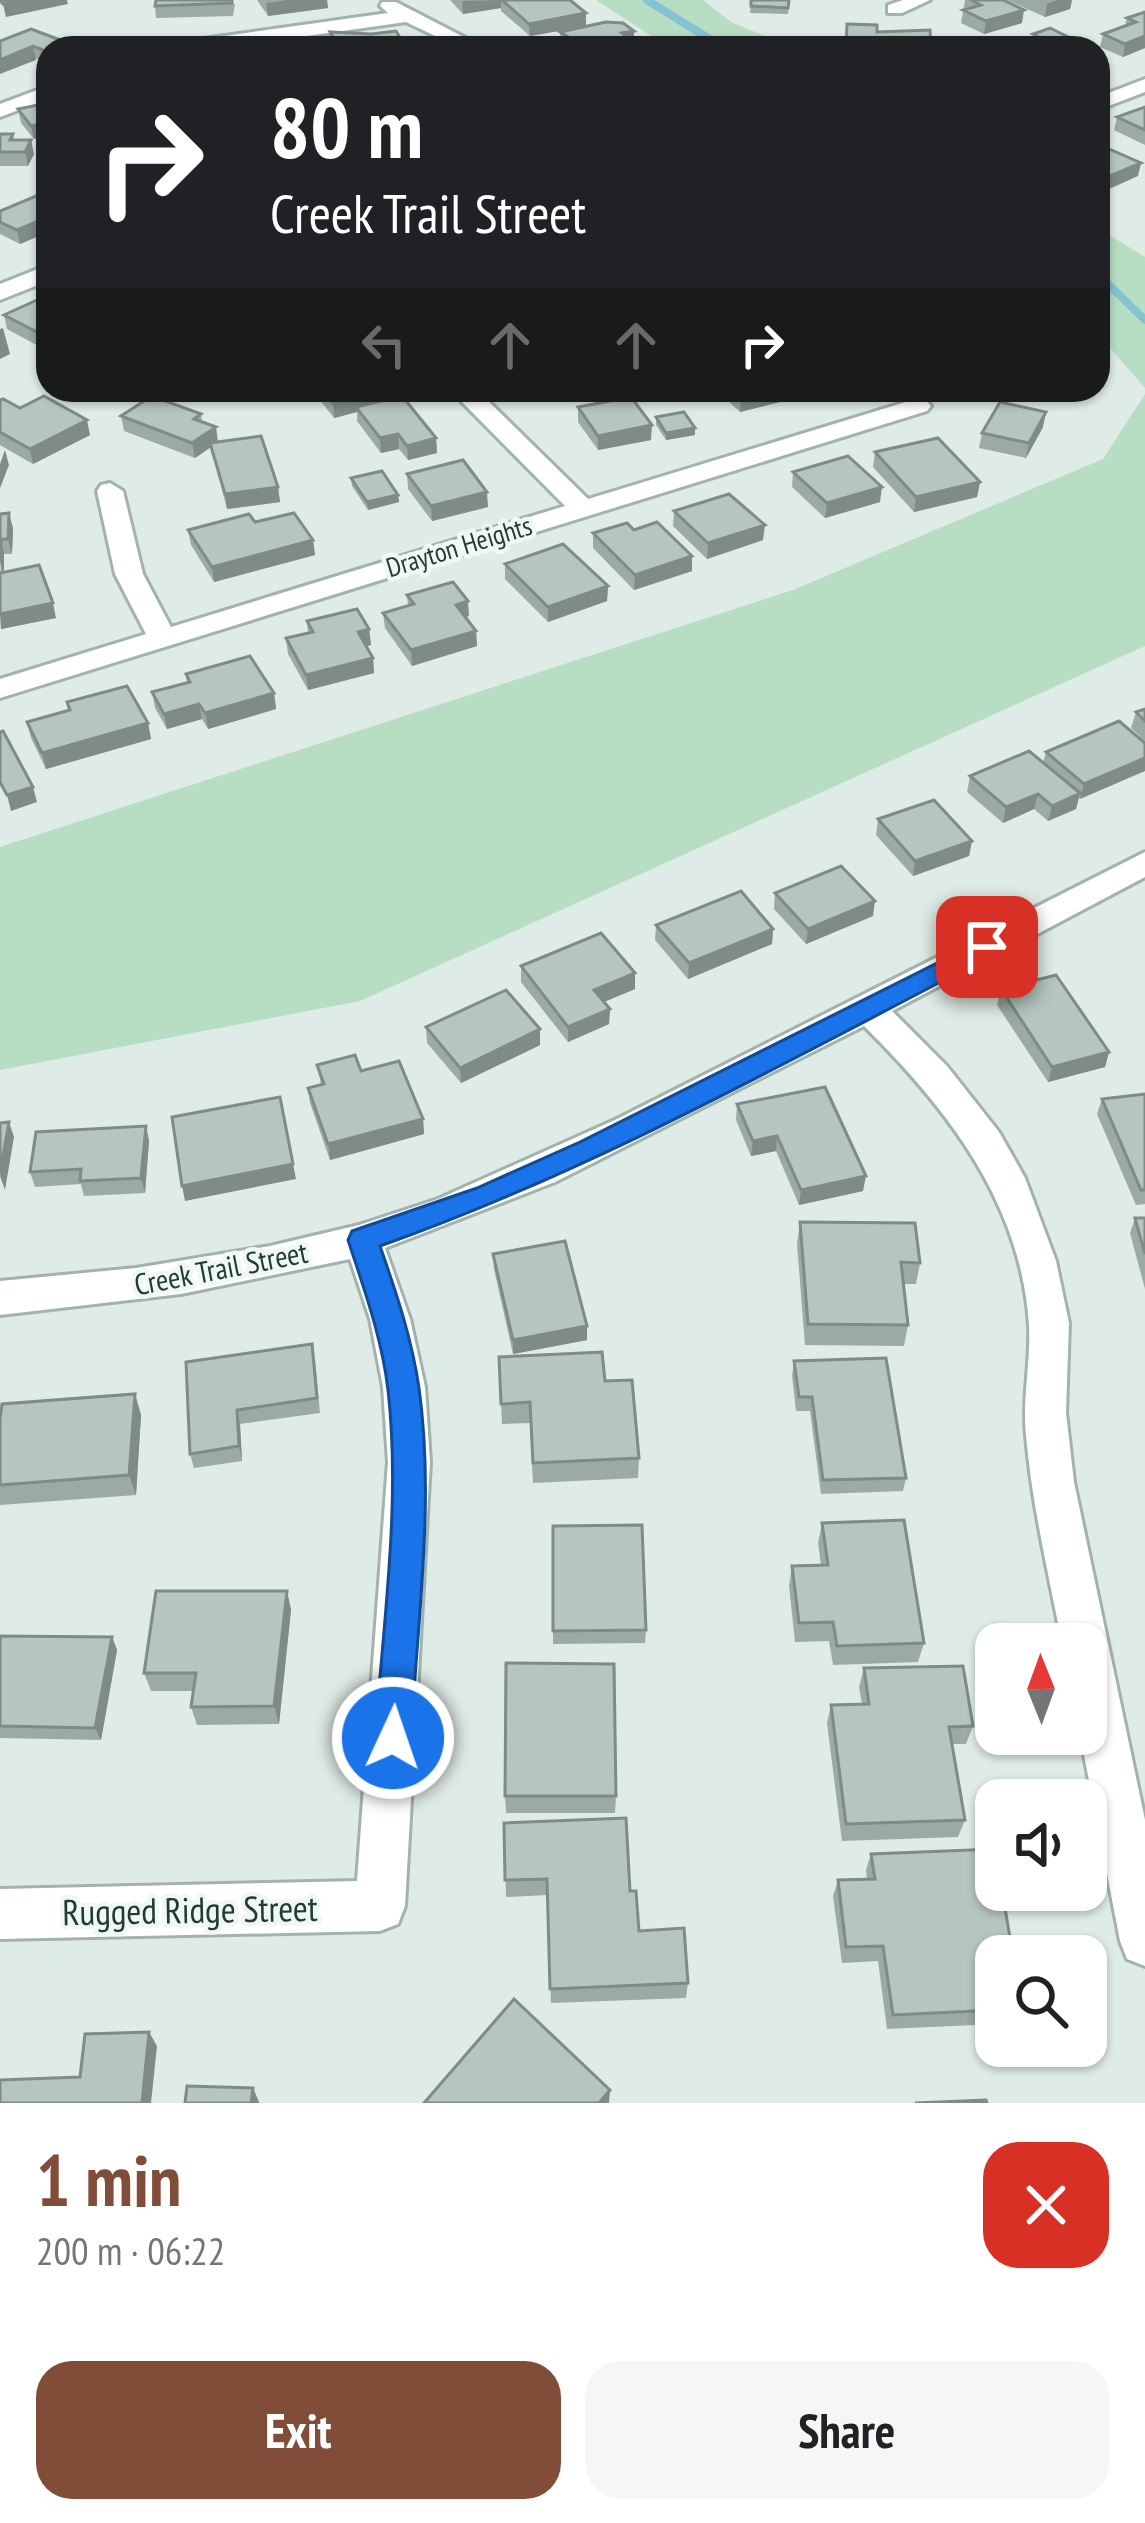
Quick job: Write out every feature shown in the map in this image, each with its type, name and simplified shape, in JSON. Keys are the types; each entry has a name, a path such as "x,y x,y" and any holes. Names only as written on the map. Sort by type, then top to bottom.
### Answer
{"street":[{"path":"381,0 449,36"},
{"path":"895,9 921,0"},
{"path":"266,36 405,16"},
{"path":"1110,99 1145,85"},
{"path":"0,111 36,97"},
{"path":"0,293 36,277"},
{"path":"475,402 583,509"},
{"name":"Drayton Heights","path":"0,688 583,509 895,402"},
{"path":"110,491 128,574 163,638"},
{"name":"Creek Trail Street","path":"0,1298 144,1286 268,1265 363,1240 487,1196 590,1150 868,1010 1145,863"},
{"path":"868,1010 940,1076 982,1131 1029,1232 1048,1313 1046,1426 1082,1623"},
{"name":"Rugged Ridge Street","path":"0,1914 380,1906 409,1462 404,1387 390,1318 363,1240"},
{"path":"1107,1751 1145,1942"}],"green space":[{"path":"596,0 703,0 731,22 764,36 652,36"},
{"path":"1110,235 1145,257 1145,388 1110,348"},
{"path":"1145,394 1145,646 360,1001 0,1070 0,847 793,590 1103,459"}],"building":[{"path":"156,0 232,0 232,3 155,6"},
{"path":"502,0 570,0 586,13 529,24"},
{"path":"751,0 789,0 788,8 751,6"},
{"path":"971,0 1003,0 1024,10 986,21 963,10 981,5"},
{"path":"1145,12 1145,36 1125,44 1103,34 1136,22 1127,18"},
{"path":"606,22 623,23 634,31 622,33 626,36 560,32"},
{"path":"847,24 877,25 877,32 930,30 930,36 846,36"},
{"path":"1050,28 1066,36 1037,36 1033,34"},
{"path":"31,29 50,36 36,36 36,47 0,60 0,41"},
{"path":"396,31 399,36 332,36 330,32"},
{"path":"36,105 36,125 31,126 18,109"},
{"path":"1145,107 1145,130 1117,117"},
{"path":"0,134 13,134 10,140 31,140 25,152 0,152"},
{"path":"1110,149 1141,163 1110,176"},
{"path":"36,196 36,222 17,230 0,222 0,211"},
{"path":"36,300 36,331 4,315"},
{"path":"0,400 20,408 36,400 55,402 87,420 30,449 0,432"},
{"path":"143,402 168,402 201,414 194,419 216,427 192,443 121,416"},
{"path":"407,402 436,438 407,446 398,434 380,438 356,407"},
{"path":"635,402 652,425 598,436 578,407"},
{"path":"1000,402 1046,412 1029,443 982,433"},
{"path":"684,412 695,428 666,433 656,417"},
{"path":"261,436 278,487 225,494 210,443"},
{"path":"938,438 980,482 916,497 875,452"},
{"path":"848,456 882,487 827,503 793,472"},
{"path":"463,460 487,492 431,506 407,474"},
{"path":"382,471 398,495 367,502 351,478"},
{"path":"729,494 765,525 708,543 674,511"},
{"path":"9,513 8,539 1,539 0,561 0,514"},
{"path":"294,513 313,540 212,567 188,530 249,514 255,522"},
{"path":"657,522 692,556 635,575 593,533 627,523 634,530"},
{"path":"563,544 608,586 548,607 505,564"},
{"path":"39,565 53,603 0,614 0,573"},
{"path":"453,582 468,601 456,605 476,631 411,650 383,613 414,604 407,595"},
{"path":"357,609 369,629 358,632 373,658 306,675 286,638 313,632 307,621"},
{"path":"250,656 274,693 205,713 199,704 164,714 152,692 190,682 186,674"},
{"path":"127,686 148,723 42,753 27,722 70,710 67,702"},
{"path":"1119,721 1145,743 1145,758 1084,784 1046,752"},
{"path":"3,731 33,787 7,795 0,782"},
{"path":"1029,751 1080,793 1052,806 1038,794 1006,807 970,776"},
{"path":"934,800 972,841 915,861 878,819"},
{"path":"841,866 875,901 808,929 775,893"},
{"path":"741,891 773,929 689,963 656,925"},
{"path":"601,933 635,973 594,990 610,1009 568,1027 521,966"},
{"path":"1056,975 1109,1052 1052,1067 1001,989"},
{"path":"506,990 540,1029 460,1068 426,1027"},
{"path":"355,1055 361,1071 399,1061 423,1119 328,1144 308,1088 324,1084 317,1065"},
{"path":"825,1087 866,1176 801,1190 777,1136 753,1141 737,1104"},
{"path":"1145,1094 1145,1190 1141,1190 1102,1099"},
{"path":"280,1097 293,1164 182,1186 172,1117"},
{"path":"9,1122 0,1173 0,1123"},
{"path":"146,1126 141,1178 80,1181 81,1169 30,1172 36,1132"},
{"path":"1135,1218 1145,1218 1145,1254"},
{"path":"800,1222 915,1223 920,1263 901,1262 908,1325 808,1324"},
{"path":"565,1241 587,1326 513,1340 493,1254"},
{"path":"312,1344 317,1398 237,1410 239,1446 190,1454 186,1362"},
{"path":"602,1352 605,1381 632,1380 639,1458 533,1463 530,1402 501,1404 499,1357"},
{"path":"886,1358 906,1478 823,1480 812,1397 799,1397 794,1361"},
{"path":"135,1394 129,1475 0,1485 2,1404"},
{"path":"904,1520 924,1643 837,1646 833,1622 799,1623 792,1566 828,1565 822,1523"},
{"path":"642,1525 646,1630 553,1631 553,1526"},
{"path":"156,1591 287,1591 274,1706 191,1707 196,1673 144,1673"},
{"path":"0,1636 112,1637 95,1728 0,1726"},
{"path":"506,1663 614,1664 616,1796 505,1796"},
{"path":"963,1666 973,1726 949,1727 965,1820 846,1824 831,1705 869,1704 864,1668"},
{"path":"626,1818 630,1891 636,1891 639,1931 684,1928 688,1983 550,1989 547,1879 505,1880 504,1823"},
{"path":"975,1850 975,1911 1006,1911 1010,1935 975,1935 975,2011 893,2015 883,1946 846,1947 838,1880 875,1879 871,1854"},
{"path":"514,1999 610,2090 599,2103 424,2103"},
{"path":"149,2032 142,2103 0,2103 0,2080 80,2077 85,2034"},
{"path":"187,2086 253,2088 251,2103 185,2103"},
{"path":"986,2100 987,2103 915,2103"}],"waterway":[{"path":"647,0 705,36"},
{"path":"1110,286 1145,320"}],"route":[{"path":"393,1738 409,1462 404,1387 390,1318 363,1240 487,1196 590,1150 987,947"}]}
